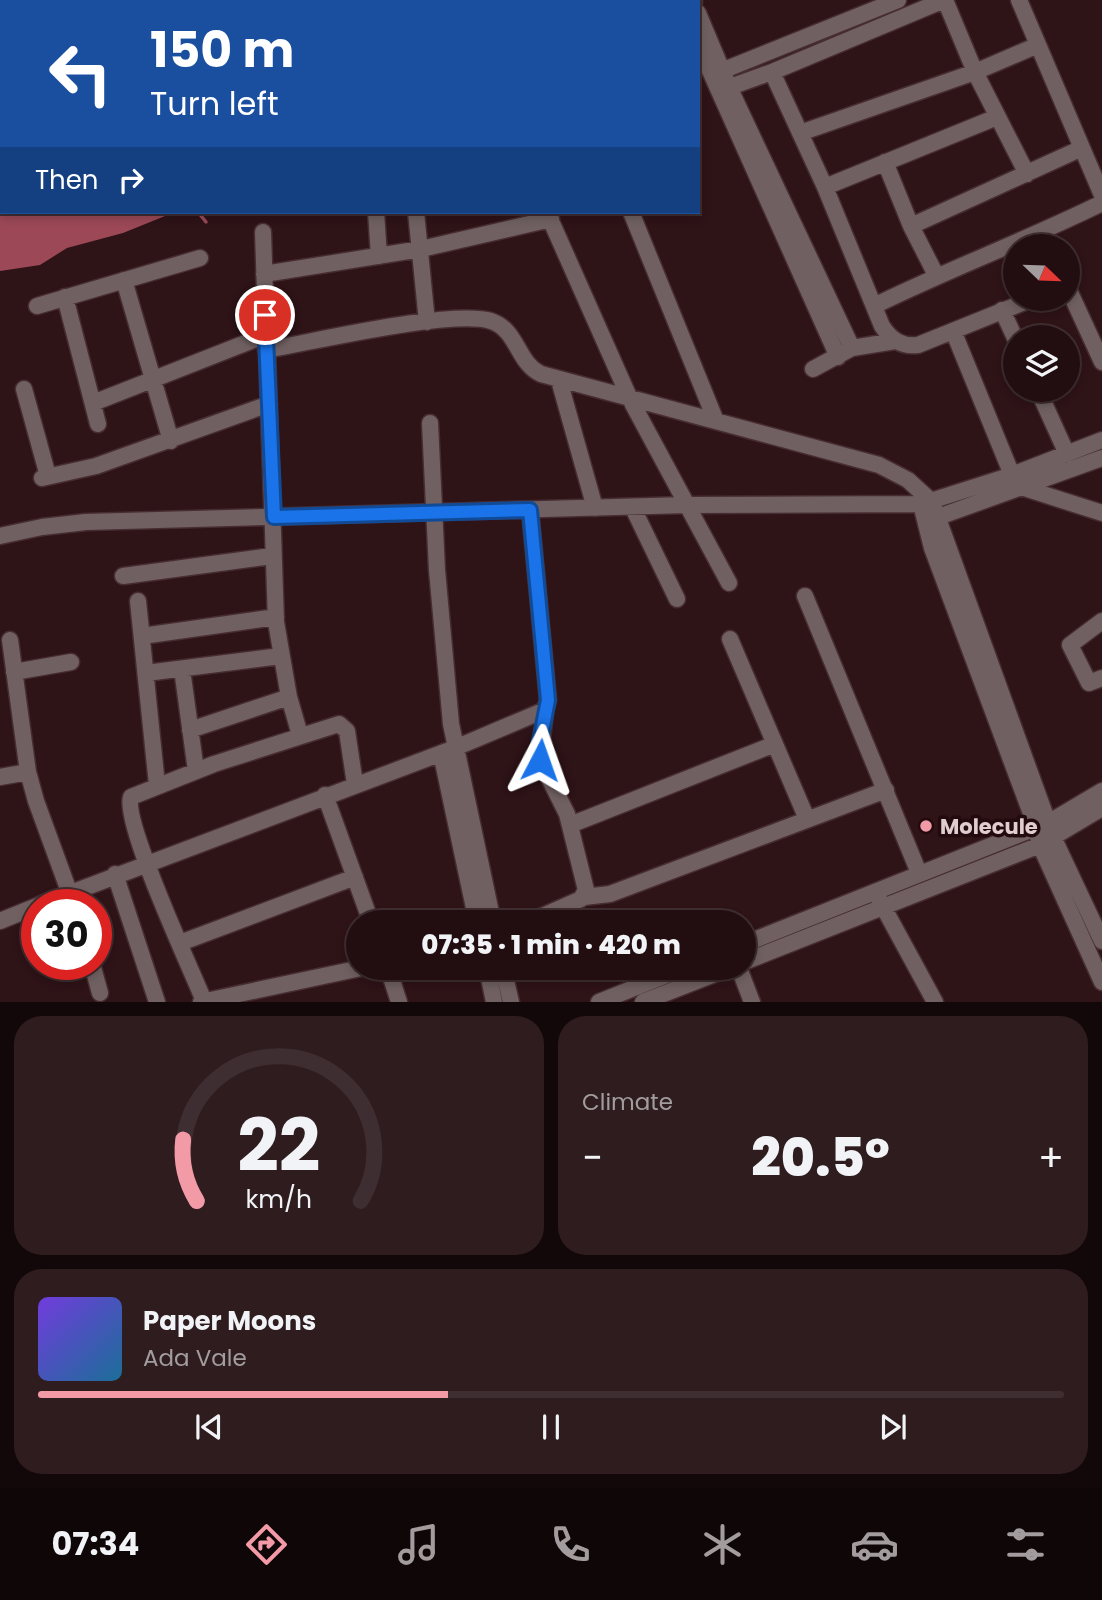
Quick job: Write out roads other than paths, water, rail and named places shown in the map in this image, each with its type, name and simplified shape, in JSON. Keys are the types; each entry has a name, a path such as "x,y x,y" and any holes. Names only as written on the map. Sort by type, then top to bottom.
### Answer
{"street":[{"path":"717,73 898,0"},
{"path":"724,90 944,0 975,72 1027,174"},
{"path":"1019,0 1102,195"},
{"path":"700,19 717,73 838,357"},
{"path":"800,133 975,72 1038,45"},
{"path":"700,47 717,73"},
{"path":"772,72 825,187 884,330 895,341 918,345 954,333 1002,310 1009,325"},
{"path":"724,90 852,348"},
{"path":"825,187 997,117"},
{"path":"911,226 1082,148"},
{"path":"885,162 911,226 936,275"},
{"path":"1056,234 1102,204"},
{"path":"376,214 379,256"},
{"path":"416,214 427,322"},
{"path":"632,214 716,421"},
{"path":"264,274 421,249 549,215 630,399 729,583"},
{"path":"264,232 276,617 289,698 300,735"},
{"path":"874,306 936,275 1003,253"},
{"path":"37,306 200,258"},
{"path":"124,280 171,441"},
{"path":"65,297 98,424"},
{"path":"1079,312 1102,362"},
{"path":"93,403 266,343 427,322 491,321 507,331 533,371 879,465 908,480 929,511 1047,842 1102,982"},
{"path":"954,333 1016,481 1102,513"},
{"path":"813,369 852,348 895,341"},
{"path":"559,380 596,508"},
{"path":"24,389 45,477 96,466 269,404"},
{"path":"1043,402 1067,454"},
{"path":"430,423 448,750 475,910"},
{"path":"1016,481 1067,454 1102,440"},
{"path":"0,536 42,527 86,522 686,505 929,511 1016,481 1102,458"},
{"path":"1080,506 1102,499"},
{"path":"634,508 677,599"},
{"path":"530,510 548,700 540,760 570,825 586,890 584,897"},
{"path":"123,576 272,556"},
{"path":"805,596 919,873"},
{"path":"138,601 158,785"},
{"path":"142,636 276,617"},
{"path":"1102,621 1070,645 1089,682 1102,678"},
{"path":"730,639 807,819"},
{"path":"10,640 29,772 36,802 69,889"},
{"path":"146,673 281,656"},
{"path":"14,672 71,662"},
{"path":"182,669 196,771"},
{"path":"190,730 289,698"},
{"path":"88,889 115,874 448,750 545,710"},
{"path":"346,971 202,1001 146,862 129,803 137,793 330,725 344,727 355,784"},
{"path":"570,825 775,744"},
{"path":"448,750 490,910"},
{"path":"0,777 29,772"},
{"path":"556,910 584,897 610,894 886,790"},
{"path":"756,939 1042,825 1102,791"},
{"path":"325,795 367,910"},
{"path":"756,957 1047,842 1102,808"},
{"path":"1047,842 1102,941"},
{"path":"115,874 157,1002"},
{"path":"180,943 355,877"},
{"path":"876,891 935,1002"},
{"path":"0,921 21,912"},
{"path":"96,980 100,993"},
{"path":"392,980 399,1002"},
{"path":"489,980 494,1002"},
{"path":"506,980 511,1002"},
{"path":"599,1002 654,980"},
{"path":"643,1002 699,980"},
{"path":"743,980 752,1002"}],"waterway":[{"path":"200,214 206,222"}],"place":[{"name":"Molecule","path":"926,826"}]}
